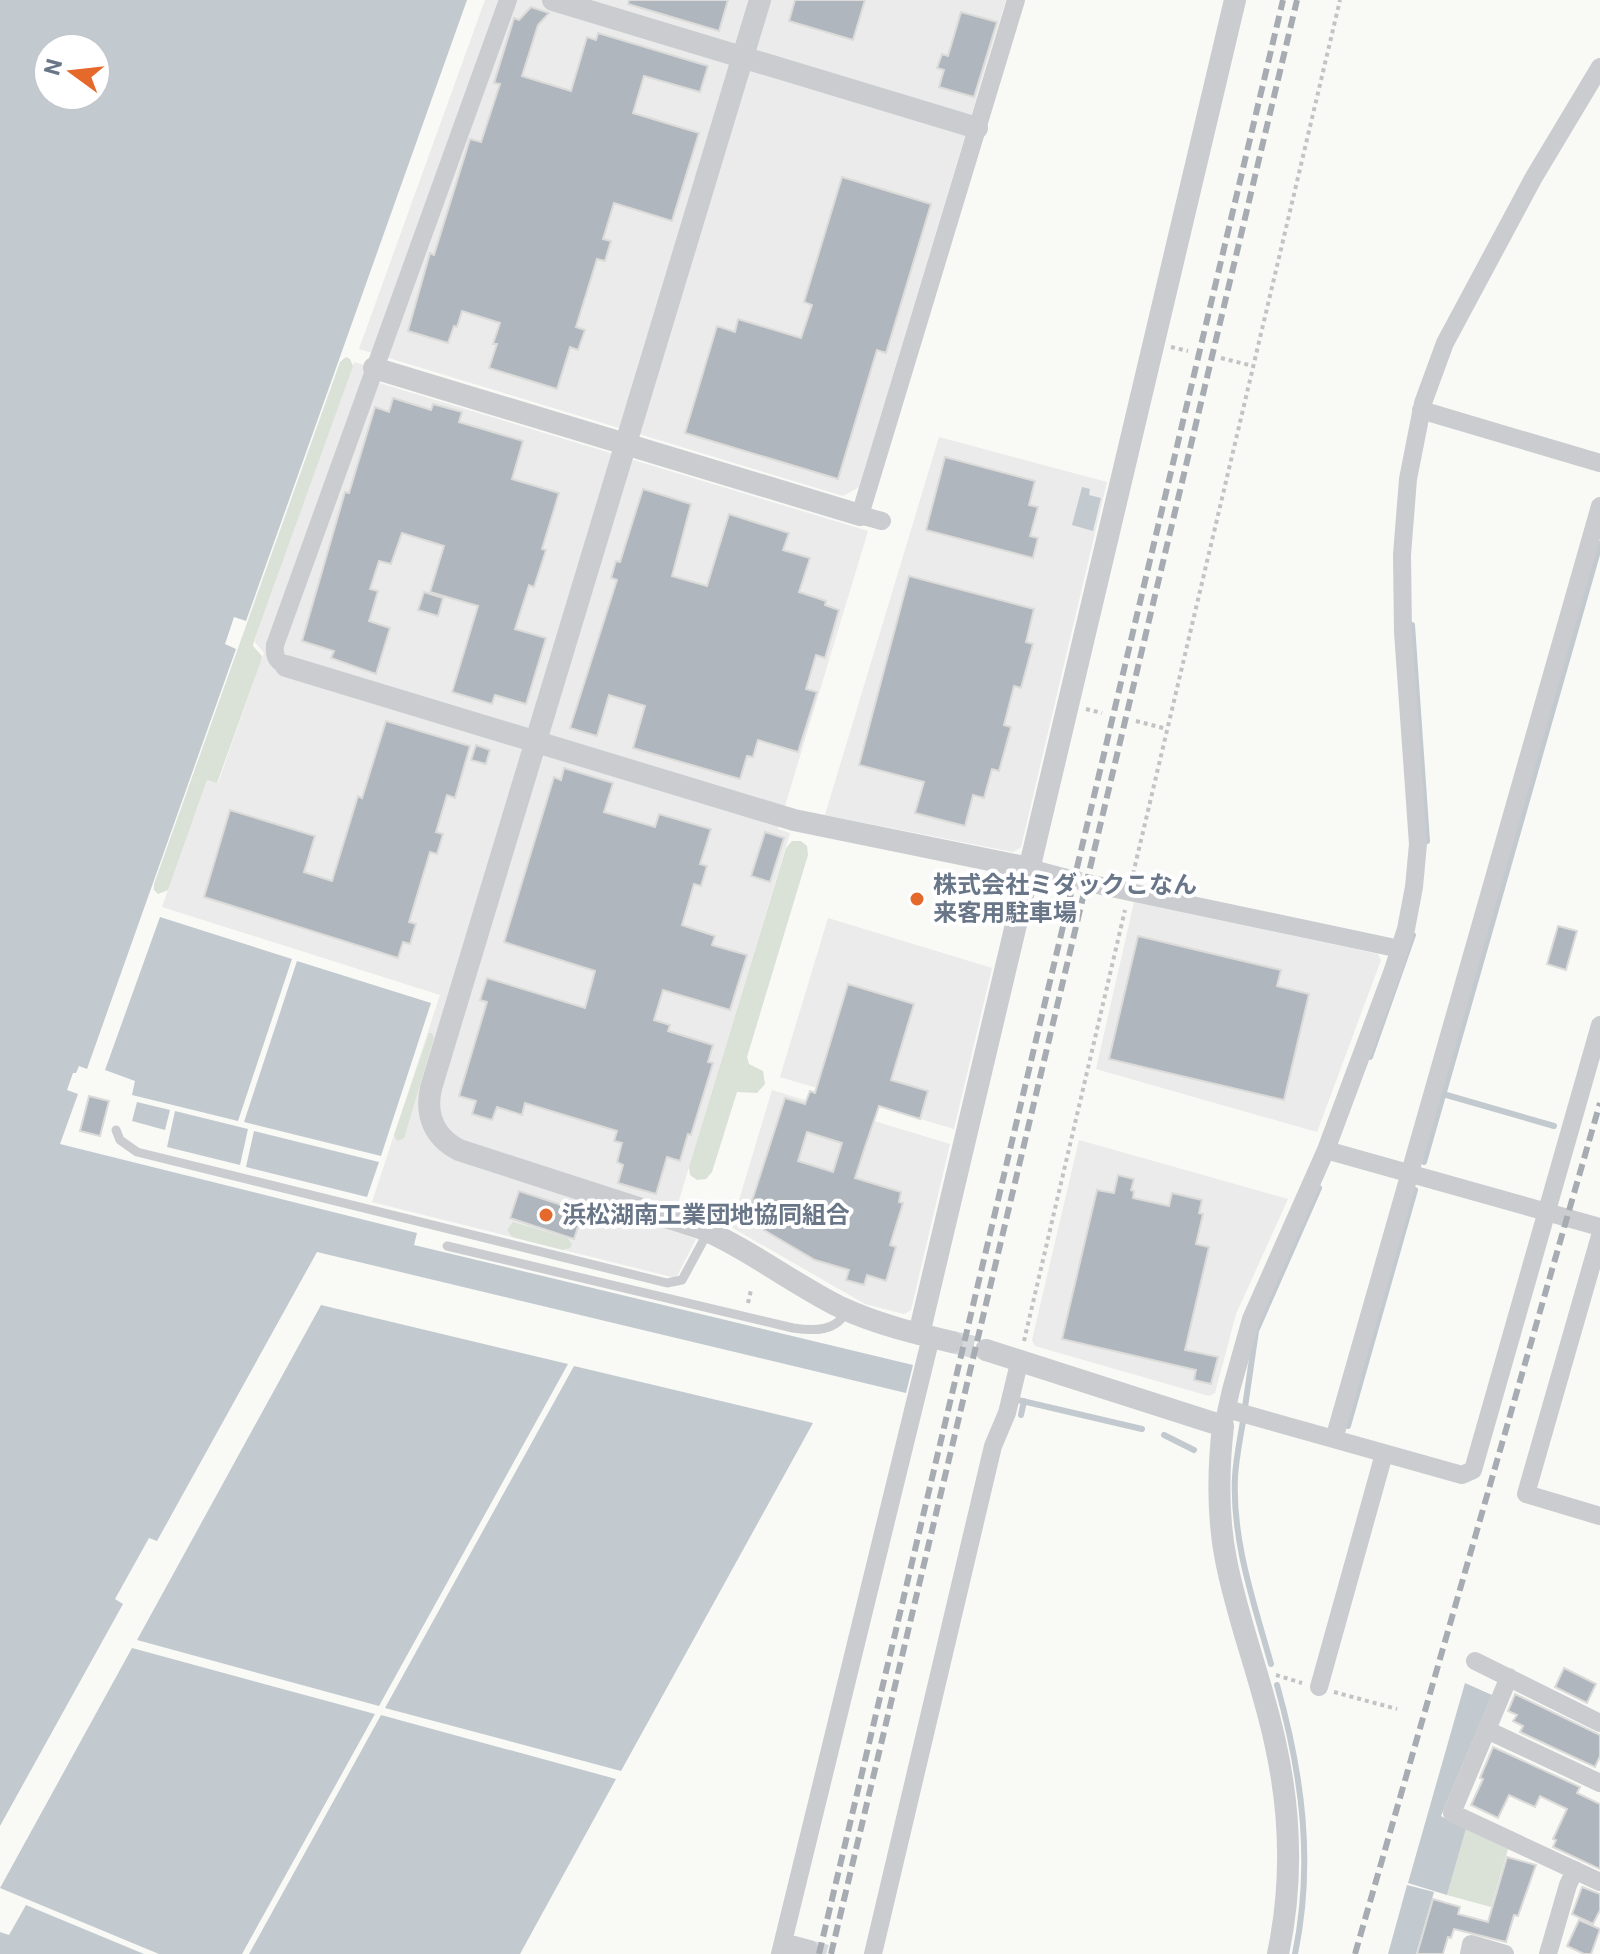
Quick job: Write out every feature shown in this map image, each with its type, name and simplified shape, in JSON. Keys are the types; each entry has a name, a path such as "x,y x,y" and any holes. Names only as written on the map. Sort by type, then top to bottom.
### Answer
{"street":[{"path":"508,0 275,645 274,654 278,662 818,827 1063,877"},
{"path":"553,0 977,128"},
{"path":"760,0 431,1088 428,1109 430,1120 442,1138 459,1150 708,1232 847,1310 892,1328 934,1338"},
{"path":"860,515 1016,0"},
{"path":"809,1949 782,1948 934,1338 1029,868 1235,0"},
{"path":"1278,1954 1289,1876 1288,1816 1275,1738 1226,1558 1219,1506 1225,1418 1251,1319 1326,1150 1400,949 1414,887 1418,844 1403,632 1402,555 1408,479 1421,410 1445,343 1534,177 1600,67"},
{"path":"374,368 882,521"},
{"path":"1421,410 1600,463"},
{"path":"1334,1439 1600,506"},
{"path":"1097,885 1400,949"},
{"path":"986,1350 1114,1393 1334,1439 1462,1475 1473,1470 1600,1025"},
{"path":"1326,1150 1600,1227"},
{"path":"1600,1236 1526,1494 1600,1516"},
{"path":"873,1954 993,1446 1007,1413 1020,1359"},
{"path":"1319,1687 1384,1454"},
{"path":"1475,1661 1600,1723"},
{"path":"1509,1677 1452,1813 1600,1882"},
{"path":"1487,1730 1600,1783"},
{"path":"1548,1954 1575,1870"},
{"path":"1469,1954 1471,1944 1505,1954"}],"lane":[{"path":"116,1130 120,1140 137,1152 667,1283 682,1280 708,1232"},
{"path":"447,1246 793,1328 829,1327 840,1322 847,1310"}],"path":[{"path":"1020,1359 1340,0"},
{"path":"1221,358 1253,366"},
{"path":"1136,721 1167,729"},
{"path":"748,1301 751,1290"}],"shaded area":[{"path":"0,0 467,0 246,621 234,617 225,644 236,649 87,1069 79,1066 73,1073 67,1090 78,1094 60,1144 417,1233 414,1245 913,1365 906,1393 317,1252 157,1541 149,1538 115,1599 123,1604 0,1826"},
{"path":"485,0 1006,0 859,487 843,496 359,349"},
{"path":"346,357 353,366 254,641 253,646 262,656 261,661 217,783 207,780 168,890 158,894 154,884 340,362"},
{"path":"354,362 367,366 363,378 868,531 778,829 790,833 670,1230 696,1239 676,1278 372,1202 440,995 162,907 207,780 218,783 264,653 254,641"},
{"path":"939,437 1107,482 1021,847 1013,852 825,815"},
{"path":"1082,487 1090,489 1089,495 1101,498 1093,531 1072,525"},
{"path":"792,841 801,841 807,846 808,855 747,1057 749,1064 763,1071 765,1084 757,1093 737,1092 712,1172 706,1179 697,1180 690,1175 689,1167 786,848"},
{"path":"1134,902 1378,954 1381,960 1317,1132 1096,1069"},
{"path":"160,917 292,959 238,1121 132,1095 135,1081 105,1070"},
{"path":"828,918 992,968 954,1129 780,1077"},
{"path":"297,961 431,1003 381,1156 244,1122"},
{"path":"429,1033 434,1038 404,1138 397,1141 394,1135"},
{"path":"772,1090 950,1144 911,1310 904,1314 865,1304 731,1227"},
{"path":"137,1102 170,1110 165,1130 132,1121"},
{"path":"175,1111 248,1129 240,1165 167,1147"},
{"path":"254,1131 379,1162 367,1197 246,1167"},
{"path":"1079,1140 1288,1199 1236,1314 1215,1393 1209,1396 1035,1346 1032,1340"},
{"path":"513,1222 567,1238 572,1244 563,1250 512,1237 507,1230"},
{"path":"321,1305 568,1364 379,1706 137,1640"},
{"path":"574,1366 813,1423 621,1771 385,1708"},
{"path":"132,1648 375,1714 242,1954 159,1954 0,1888"},
{"path":"1465,1683 1492,1695 1441,1816 1466,1829 1447,1895 1408,1883"},
{"path":"381,1715 616,1779 520,1954 249,1954"},
{"path":"1466,1829 1508,1849 1491,1907 1447,1895"},
{"path":"1407,1885 1434,1892 1416,1954 1388,1954"},
{"path":"26,1905 144,1954 0,1954 0,1932 9,1935"}],"building":[{"path":"629,0 728,0 719,31 628,4"},
{"path":"795,0 865,0 853,40 789,21"},
{"path":"531,7 549,13 538,25 522,76 571,91 587,37 596,40 598,33 708,66 700,92 644,76 633,113 699,133 672,221 614,203 603,239 611,241 605,261 597,259 576,327 585,330 578,350 570,347 557,389 489,368 500,323 462,311 448,343 408,331 430,253 434,255 470,139 481,142 500,84 494,83 514,18 519,20"},
{"path":"961,12 997,22 974,97 939,87 944,70 937,68 942,54 948,56"},
{"path":"842,177 931,204 886,353 877,350 838,479 685,433 717,326 735,332 738,319 801,338 812,305 804,302"},
{"path":"393,398 431,410 433,404 462,412 459,422 523,441 512,479 559,493 542,549 546,550 534,587 529,585 515,629 546,638 526,704 495,695 492,704 452,692 478,606 430,592 444,546 402,533 391,564 379,561 370,589 378,591 369,621 390,628 376,674 331,658 334,651 302,641 345,492 349,493 375,407 389,412"},
{"path":"945,457 1035,481 1029,505 1038,507 1030,536 1038,538 1033,558 926,530"},
{"path":"643,489 691,504 672,576 707,586 729,514 789,533 783,550 810,558 799,592 826,601 825,605 839,610 825,658 816,655 806,689 817,692 798,752 758,740 753,757 747,756 740,779 633,748 645,706 609,695 597,736 570,728 617,580 611,578 616,561 620,562"},
{"path":"909,576 1034,609 1026,642 1033,644 1021,688 1014,686 1004,725 1011,727 999,771 992,769 984,798 973,795 965,826 915,813 924,782 859,765"},
{"path":"424,592 443,598 438,616 418,610"},
{"path":"386,721 470,746 455,798 447,795 436,832 443,834 437,854 430,852 409,922 416,924 410,944 403,942 398,958 204,897 230,810 315,836 304,872 332,881 358,796 362,798"},
{"path":"476,745 490,750 486,764 471,760"},
{"path":"564,768 613,783 604,812 655,827 659,814 711,829 700,864 707,866 701,886 694,884 682,925 715,936 712,945 747,955 730,1010 663,990 654,1020 670,1025 668,1031 713,1045 708,1062 713,1063 680,1161 667,1157 656,1194 618,1183 623,1165 617,1162 622,1143 614,1141 617,1131 525,1103 522,1115 497,1107 492,1120 472,1114 476,1101 459,1096 487,1002 480,1000 487,978 585,1008 595,971 504,942 554,777 561,780"},
{"path":"765,832 784,838 770,882 751,876"},
{"path":"1558,926 1577,931 1566,970 1547,964"},
{"path":"1138,936 1281,970 1277,986 1309,994 1284,1100 1109,1059"},
{"path":"848,984 914,1004 891,1080 928,1091 920,1119 879,1106 855,1178 901,1192 899,1202 903,1203 890,1245 896,1247 886,1281 867,1275 864,1285 846,1280 849,1270 815,1260 764,1230 767,1219 761,1217 764,1208 751,1204 785,1098 805,1104 810,1091 815,1093","holes":["807,1132 842,1143 833,1172 798,1161"]},
{"path":"89,1096 109,1101 100,1136 80,1131"},
{"path":"1118,1175 1134,1179 1131,1190 1134,1191 1133,1198 1169,1206 1172,1193 1202,1200 1199,1213 1203,1214 1196,1244 1209,1247 1185,1350 1218,1357 1211,1384 1194,1380 1196,1370 1062,1339 1097,1190 1114,1193"},
{"path":"519,1191 583,1212 574,1239 510,1218"},
{"path":"1564,1668 1596,1684 1587,1703 1555,1687"},
{"path":"1515,1694 1600,1735 1600,1756 1595,1767 1520,1732 1523,1726 1513,1721 1517,1715 1508,1711"},
{"path":"1493,1747 1580,1787 1577,1793 1600,1804 1600,1869 1553,1847 1556,1840 1553,1839 1567,1809 1540,1796 1535,1807 1509,1795 1498,1818 1471,1805"},
{"path":"1507,1857 1536,1865 1506,1942 1454,1929 1443,1954 1417,1954 1433,1899 1460,1907 1458,1914 1488,1922"},
{"path":"1582,1887 1600,1894 1600,1910 1593,1924 1572,1914"},
{"path":"1579,1920 1600,1929 1591,1954 1567,1946"}],"waterway":[{"path":"1424,1162 1600,544"},
{"path":"1412,625 1427,841"},
{"path":"1370,1057 1413,935"},
{"path":"1443,1094 1554,1126"},
{"path":"1245,1407 1256,1331 1319,1188"},
{"path":"1348,1426 1415,1190"},
{"path":"1018,1400 1142,1429"},
{"path":"1021,1415 1024,1401"},
{"path":"1243,1421 1235,1477 1237,1525 1246,1572 1271,1664"},
{"path":"1164,1435 1194,1450"},
{"path":"1277,1685 1293,1752 1302,1818 1304,1886 1295,1954"}],"tunnel":[{"path":"1063,877 1097,885"},
{"path":"952,1342 986,1350"},
{"path":"809,1949 828,1954"}],"railway":[{"path":"819,1954 1283,0"},
{"path":"831,1954 1297,0"},
{"path":"1355,1954 1600,1103"}],"place":[{"name":"株式会社ミダックこなん 来客用駐車場","path":"917,899"},
{"name":"浜松湖南工業団地協同組合","path":"546,1215"}]}
